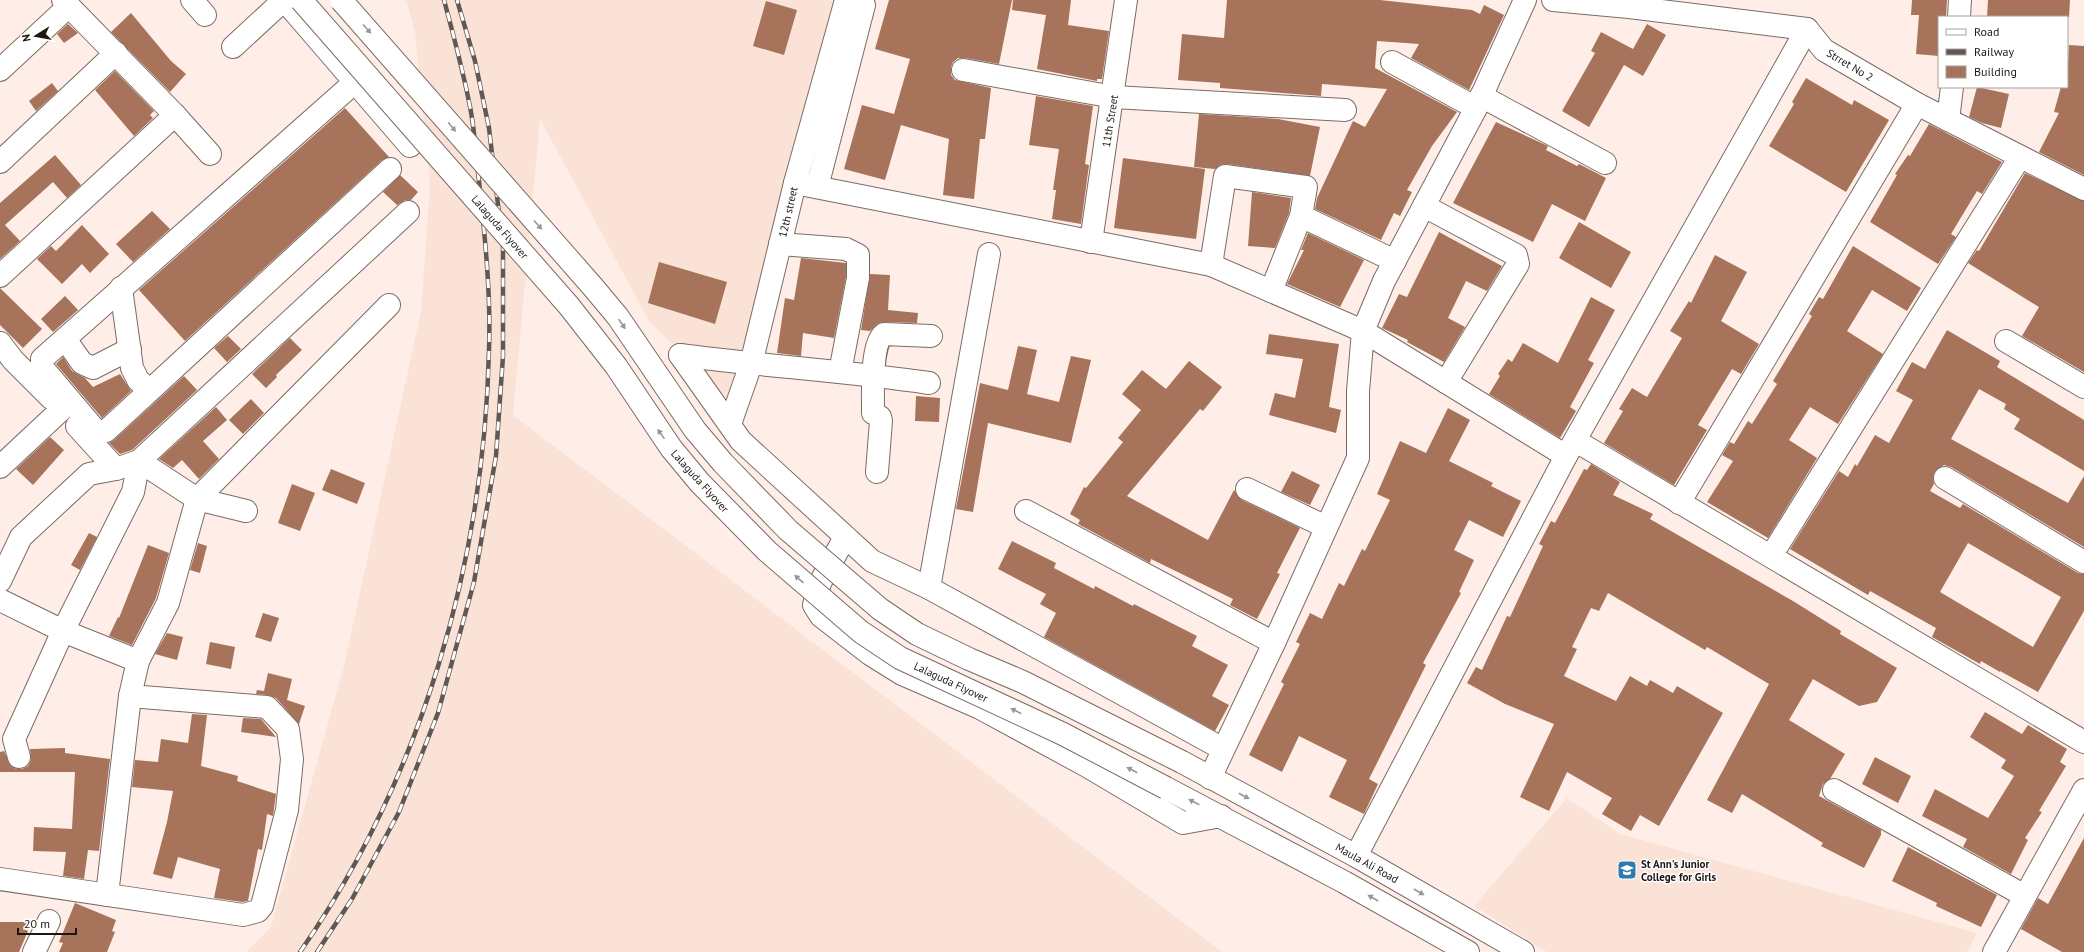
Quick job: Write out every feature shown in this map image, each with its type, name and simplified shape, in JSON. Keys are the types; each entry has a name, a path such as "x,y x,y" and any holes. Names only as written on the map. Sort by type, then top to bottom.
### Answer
{"street":[{"path":"233,47 290,0 355,82 410,146"},
{"name":"Lalaguda Flyover","path":"290,0 570,306 607,354 671,448 700,483 767,551 861,632 900,658 1064,734 1221,816"},
{"path":"341,0 593,287 618,317 695,430 723,464 788,530 880,609 918,634 969,659 1023,682 1182,762 1210,778 1274,643 1358,458 1358,391 1363,331 1384,280 1479,102 1525,0"},
{"name":"11th Street","path":"1091,242 1114,97 1126,0"},
{"path":"1356,856 1571,449 1807,29 1629,3 1553,0"},
{"path":"1959,16 1960,0"},
{"path":"0,70 66,3 116,53 210,154"},
{"path":"817,187 855,14"},
{"name":"12th street","path":"730,424 752,364 794,183 855,14"},
{"name":"Strret No 2","path":"1807,29 1824,50 1917,104 2084,188"},
{"path":"0,162 116,53"},
{"path":"1392,62 1605,163"},
{"path":"963,70 1114,97 1345,110"},
{"path":"355,82 42,359 42,367 98,432 106,431 390,169"},
{"path":"1948,120 1952,88"},
{"path":"1679,504 1917,104"},
{"path":"0,276 175,115"},
{"path":"1771,556 2020,157"},
{"path":"1211,265 1224,176 1306,187 1301,216 1271,291"},
{"path":"794,183 1211,265 1363,331 1446,382 1571,449 1679,504 1771,556 2084,742"},
{"path":"1424,206 1516,255 1518,259 1518,264 1446,382"},
{"path":"0,581 21,537 89,474 116,469 139,461 408,212"},
{"path":"1301,216 1395,260"},
{"path":"780,244 846,249 858,255 858,278 840,372"},
{"path":"929,588 989,254"},
{"path":"121,288 132,368 138,380 149,390"},
{"path":"107,895 130,696 138,661 168,603 197,499 390,305"},
{"path":"877,472 881,421 880,417 873,413 872,409 873,375 878,340 884,334 931,336"},
{"path":"64,339 82,363 94,368 130,349"},
{"path":"2006,341 2084,387"},
{"path":"0,343 7,366 62,409 116,469"},
{"path":"929,383 873,375 752,364 680,355 741,441 872,561 929,588 1223,749"},
{"path":"0,467 62,409"},
{"path":"139,461 197,499 246,511"},
{"path":"19,757 14,739 63,631 133,492 139,461"},
{"path":"1945,478 2084,562"},
{"path":"1247,489 1326,527"},
{"path":"1026,511 1274,643"},
{"path":"845,537 820,583 814,605 821,616 870,654 902,674 980,708 1054,748 1183,823 1221,816 1344,882 1468,952"},
{"path":"0,600 63,631 138,661"},
{"path":"0,879 243,915 258,911 264,900 287,810 292,759 288,728 267,708 130,696"},
{"name":"Maula Ali Road","path":"1210,778 1356,856 1523,952"},
{"path":"1834,790 2025,896"},
{"path":"1994,952 2084,790"},
{"path":"34,952 49,921"}],"shaded area":[{"path":"406,0 860,0 741,411 649,321 540,119 513,415 1222,952 246,952 271,927 344,666 421,311 430,185 415,32"},
{"name":"St Ann's Junior College for Girls","path":"1567,798 1620,834 1977,933 1967,952 1547,952 1474,906"}],"building":[{"path":"889,0 1012,0 999,64 958,58 953,62 951,67 951,75 955,80 991,88 985,139 980,139 974,199 943,195 949,139 901,125 885,180 844,169 862,105 894,114 910,59 875,49"},
{"path":"1013,0 1071,0 1068,25 1109,31 1102,79 1097,79 1097,81 1037,69 1046,15 1012,10"},
{"path":"1227,0 1380,0 1472,10 1480,14 1484,5 1504,15 1469,90 1411,58 1419,44 1377,41 1375,68 1457,112 1432,146 1407,190 1412,192 1400,216 1394,213 1381,240 1315,209 1317,198 1353,121 1365,127 1387,89 1322,84 1321,96 1220,88 1220,83 1178,80 1182,34 1224,38"},
{"path":"1912,0 1947,0 1946,16 1938,16 1938,56 1916,54 1919,15 1911,15"},
{"path":"1988,0 2070,0 2069,17 1987,16"},
{"path":"766,1 797,10 784,55 753,46"},
{"path":"131,13 171,61 186,74 170,92 111,32"},
{"path":"68,24 78,33 64,43 57,34"},
{"path":"1647,24 1666,35 1643,76 1624,65 1589,127 1562,111 1595,53 1591,51 1601,32 1633,49"},
{"path":"2069,45 2084,46 2084,175 2039,152 2059,113 2054,112 2061,88 2068,88"},
{"path":"115,71 154,111 150,115 153,118 134,136 95,90"},
{"path":"1806,78 1852,105 1854,100 1889,120 1846,192 1769,146 1794,104 1792,102"},
{"path":"52,83 58,91 36,111 29,101"},
{"path":"1977,88 2009,94 2001,128 1982,123 1969,117"},
{"path":"1036,96 1093,106 1085,164 1089,165 1081,224 1052,219 1056,190 1053,190 1059,149 1029,145"},
{"path":"345,108 389,157 382,160 185,341 139,290"},
{"path":"1199,114 1278,119 1320,127 1310,176 1227,164 1220,165 1215,169 1194,167"},
{"path":"1496,122 1548,146 1546,150 1577,166 1579,164 1606,178 1585,221 1552,204 1533,242 1453,203"},
{"path":"1929,124 2002,162 1982,194 1977,191 1951,234 1956,237 1938,264 1870,222 1897,175 1895,174 1908,155 1910,156"},
{"path":"55,155 81,185 67,198 53,182 5,225 20,241 0,259 0,203"},
{"path":"1123,158 1205,169 1196,239 1114,228"},
{"path":"2025,173 2084,201 2084,372 2022,336 2039,307 1968,263 1977,250 1979,251"},
{"path":"400,175 418,192 411,200 405,200 397,205 383,192"},
{"path":"1252,192 1291,198 1289,213 1275,248 1248,246"},
{"path":"152,211 170,229 133,262 116,244"},
{"path":"1579,222 1631,252 1611,288 1559,258"},
{"path":"82,225 109,254 90,273 82,264 62,284 37,259 51,246 56,251"},
{"path":"1439,232 1502,266 1487,291 1466,281 1448,318 1465,327 1444,362 1407,342 1408,340 1382,328 1399,294 1407,297"},
{"path":"1308,233 1364,260 1340,307 1287,284 1304,250 1301,250"},
{"path":"1853,246 1921,288 1907,311 1872,290 1847,331 1883,354 1838,424 1810,407 1789,440 1817,458 1768,538 1707,502 1733,461 1722,455 1730,442 1734,444 1748,421 1752,424 1777,384 1773,381 1812,316 1809,314 1819,297 1823,299"},
{"path":"1715,255 1747,272 1721,321 1759,344 1741,374 1732,369 1698,425 1707,430 1674,485 1604,443 1623,411 1619,409 1632,388 1647,397 1682,338 1670,331 1689,301 1691,303"},
{"path":"801,258 846,263 846,277 834,338 803,333 801,356 777,353 785,298 794,300"},
{"path":"659,262 727,282 715,324 648,303"},
{"path":"870,274 890,275 888,310 918,313 917,323 884,322 879,323 870,331 861,330"},
{"path":"0,288 42,329 23,348 0,325"},
{"path":"65,296 78,310 53,332 41,319"},
{"path":"1591,297 1615,310 1588,360 1594,363 1570,407 1576,411 1560,438 1489,394 1500,376 1498,374 1508,359 1512,362 1523,343 1558,363"},
{"path":"1947,330 2000,361 1997,367 2084,420 2084,471 2014,429 2020,419 2004,409 2006,404 1979,389 1951,439 2068,503 2084,476 2084,547 1951,467 1944,465 1935,471 1933,477 1934,484 1930,491 1960,508 1963,504 2078,573 2084,574 2084,611 2038,692 1981,661 1980,664 1932,637 1936,628 1870,591 1868,595 1790,549 1839,471 1848,477 1855,464 1857,466 1875,435 1889,443 1913,400 1896,391 1912,362 1925,369","holes":["1968,543 2061,597 2033,647 1940,592"]},
{"path":"1269,334 1339,344 1329,407 1341,410 1336,433 1269,415 1275,393 1295,398 1303,359 1266,354"},
{"path":"228,336 241,349 227,362 214,348"},
{"path":"290,338 302,350 276,375 277,377 266,388 252,374"},
{"path":"1018,346 1037,350 1027,394 1059,402 1071,356 1091,360 1071,443 988,423 973,512 956,509 980,383 1008,390"},
{"path":"63,357 72,371 85,378 93,387 120,374 131,391 102,418 56,364"},
{"path":"1189,361 1222,387 1203,411 1200,409 1127,496 1208,540 1234,490 1242,500 1300,528 1277,573 1280,574 1257,619 1230,605 1233,599 1151,559 1150,563 1078,524 1080,520 1070,514 1084,487 1086,488 1123,442 1118,438 1141,410 1122,394 1142,370 1166,389"},
{"path":"184,376 197,390 132,450 120,454 109,443"},
{"path":"916,396 940,398 939,422 915,421"},
{"path":"251,399 264,413 243,434 229,420"},
{"path":"216,407 227,420 203,441 219,459 199,479 182,460 173,468 159,459"},
{"path":"1448,408 1470,420 1449,461 1493,483 1491,486 1521,501 1503,537 1469,520 1454,550 1474,560 1459,592 1461,593 1423,663 1426,665 1369,779 1378,784 1364,814 1329,797 1347,760 1299,736 1282,772 1249,755 1284,684 1281,682 1300,644 1296,642 1310,613 1322,619 1339,583 1344,586 1362,549 1365,551 1390,500 1377,494 1400,441 1426,453"},
{"path":"50,437 64,450 33,485 16,469"},
{"path":"1591,464 1620,482 1613,495 1653,514 1650,519 1793,601 1841,631 1840,634 1897,668 1877,702 1859,706 1813,679 1789,720 1845,754 1830,779 1823,784 1819,796 1881,830 1881,835 1864,868 1821,846 1823,843 1742,794 1732,813 1707,800 1769,684 1707,647 1705,650 1608,593 1599,611 1591,608 1572,647 1577,649 1564,676 1616,701 1630,676 1647,686 1650,680 1673,693 1677,686 1723,713 1659,826 1640,815 1631,831 1602,814 1612,798 1567,772 1549,811 1520,797 1554,724 1505,704 1467,683 1476,667 1482,670 1507,616 1510,617 1543,546 1539,544 1551,521 1555,523 1584,469 1587,470"},
{"path":"331,469 365,483 357,504 322,490"},
{"path":"1292,471 1320,485 1310,505 1281,492"},
{"path":"292,484 315,493 300,531 278,523"},
{"path":"89,533 97,537 80,570 71,565"},
{"path":"1012,541 1056,563 1054,568 1094,589 1095,586 1133,606 1134,604 1197,636 1192,646 1228,665 1212,696 1229,705 1215,731 1044,637 1056,613 1040,604 1046,594 998,569"},
{"path":"198,543 207,546 200,573 190,570"},
{"path":"148,545 169,553 156,598 132,645 109,636 118,617 119,618"},
{"path":"263,613 279,618 271,642 255,637"},
{"path":"167,633 183,637 177,660 155,654"},
{"path":"210,642 235,647 231,669 206,664"},
{"path":"268,673 292,679 287,700 305,706 299,724 276,698 268,695 256,694 257,690 264,691"},
{"path":"1985,712 2022,734 2028,725 2067,749 2060,762 2066,766 2039,811 2042,812 2025,838 2028,840 2011,874 1963,847 1967,839 1922,816 1935,789 1988,818 2014,776 2001,768 2006,760 1970,737"},
{"path":"192,714 207,715 201,766 238,776 237,781 276,794 273,816 267,814 262,850 258,849 248,901 242,902 214,898 220,869 178,857 172,879 153,874 167,822 173,791 132,787 135,760 158,762 161,739 188,743"},
{"path":"243,718 261,719 276,737 241,732"},
{"path":"65,748 65,753 110,759 99,851 88,850 84,879 63,876 66,852 33,851 34,827 72,829 75,772 0,772 0,752 4,751 11,766 16,769 22,769 28,766 31,760 30,749"},
{"path":"1875,757 1911,776 1898,803 1862,784"},
{"path":"2084,838 2084,952 2062,952 2021,929 2038,898 2048,904"},
{"path":"1908,847 1997,895 1981,927 1936,906 1937,903 1892,881"},
{"path":"75,903 116,920 112,931 115,932 107,952 59,952 63,943 59,942"},
{"path":"0,922 27,922 24,929 28,931 19,952 0,952"}],"railway":[{"path":"300,952 343,885 380,814 412,741 438,665 459,588 475,509 484,430 489,350 487,266 472,120 462,70 444,0"},
{"path":"317,952 352,899 399,812 438,713 474,582 496,456 503,356 503,247 489,128 475,61 457,0"}],"place":[{"name":"St Ann's Junior College for Girls","path":"1627,870"}]}
